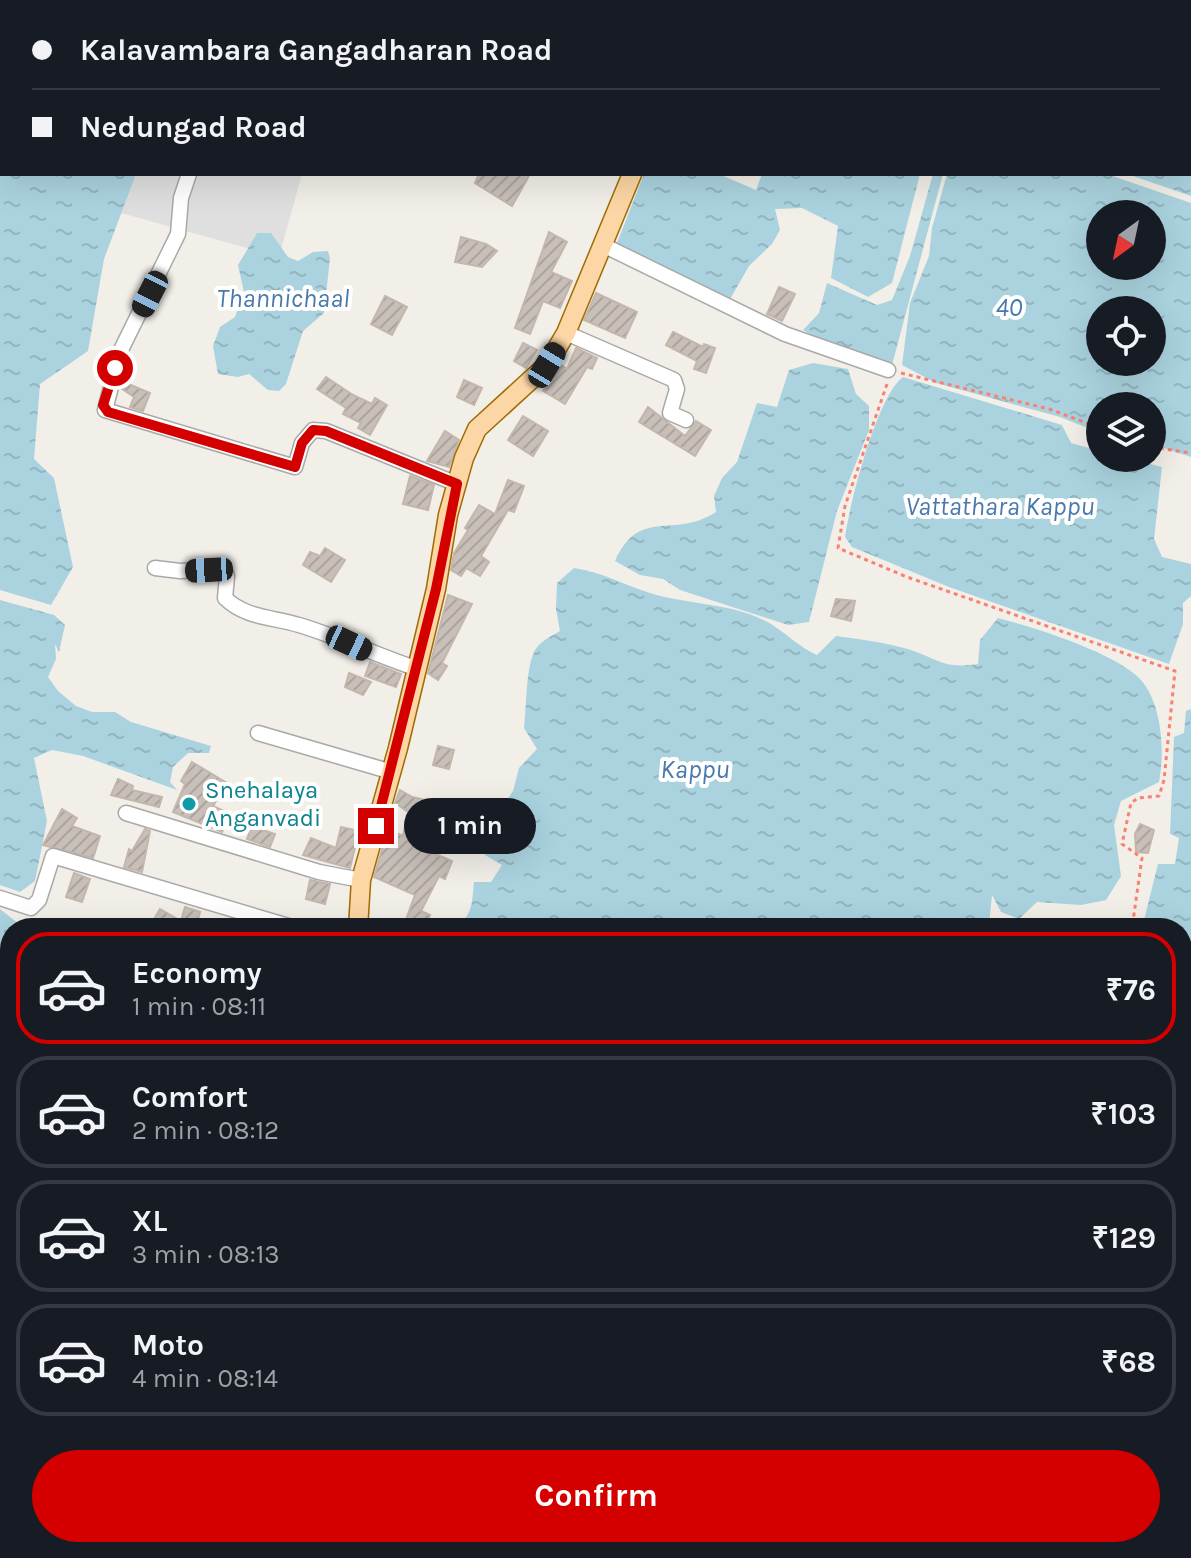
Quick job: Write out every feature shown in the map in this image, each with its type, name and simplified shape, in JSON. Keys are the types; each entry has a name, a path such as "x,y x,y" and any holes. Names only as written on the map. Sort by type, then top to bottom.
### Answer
{"main road":[{"path":"359,918 361,880 392,772 436,589 457,484 477,429 547,365 566,333 631,176"}],"street":[{"path":"188,176 181,198 178,234 120,352 103,408 295,467 302,443 313,430 326,431 457,484"},
{"path":"603,245 785,334 888,370"},
{"path":"566,333 674,380 677,389 670,413 686,420"},
{"path":"155,568 224,569 227,576 225,598 232,605 249,613 297,624 415,668"},
{"path":"258,733 392,772"},
{"path":"126,813 319,872 361,880"},
{"path":"0,898 31,908 39,900 53,856 261,918"}],"path":[{"path":"1086,423 1049,409 888,370 889,381 845,506 838,548 907,577 1175,671 1164,780 1159,796 1138,798 1131,803 1122,844 1142,858 1133,918"},
{"path":"1166,449 1191,453"}],"shaded area":[{"path":"92,176 301,176 279,257 85,203"}],"water":[{"path":"0,176 135,176 104,259 88,351 40,384 34,459 54,478 73,567 51,605 0,590"},
{"path":"643,176 724,176 756,190 761,176 919,176 892,283 868,297 831,278 838,226 802,208 775,209 780,230 772,244 749,266 729,301 646,261 617,243"},
{"path":"932,176 942,176 892,365 846,352 803,330 819,313 827,283 877,305 892,300 910,256"},
{"name":"40","path":"946,176 1113,176 1191,203 1191,457 1166,449 1166,392 1086,392 1086,427 1060,417 936,383 902,365 910,303 929,256 932,228"},
{"path":"1133,176 1191,176 1191,196"},
{"name":"Thannichaal","path":"257,233 271,233 288,257 298,261 313,252 328,251 330,258 324,313 303,331 286,384 279,391 268,390 249,374 238,377 218,374 213,346 220,327 235,317 244,292 238,265"},
{"path":"813,363 848,369 856,394 869,406 869,430 837,511 809,622 788,625 680,590 663,579 640,575 615,561 635,534 658,526 700,520 716,512 714,496 722,478 737,462 757,403 777,407 789,370"},
{"name":"Vattathara Kappu","path":"903,377 1062,425 1071,443 1086,447 1086,472 1161,472 1154,539 1162,557 1191,564 1191,596 1183,603 1183,624 1169,664 949,587 852,547 845,537 853,500 866,451 893,388"},
{"name":"Kappu","path":"574,568 650,593 743,612 771,624 817,655 836,636 911,650 943,663 978,664 980,640 998,618 1052,634 1113,660 1141,680 1148,690 1158,715 1162,756 1159,782 1121,801 1114,825 1121,876 1106,900 1081,905 1037,902 1020,918 1001,912 992,895 990,918 465,918 472,903 474,882 491,882 502,865 485,855 486,832 513,791 519,768 537,749 524,728 527,684 534,653 540,644 560,631 556,609 557,583"},
{"path":"0,600 54,615 65,625 59,652 55,644 56,659 48,677 58,691 76,706 92,712 115,712 131,722 211,746 209,753 188,753 173,767 170,782 177,790 83,756 52,750 34,758 47,821 35,881 20,892 0,885"},
{"path":"1191,709 1191,918 1144,918 1158,864 1175,864 1179,838 1170,834 1174,737 1184,733 1186,711"},
{"path":"0,909 12,918 0,918"}],"building":[{"path":"478,176 529,176 512,206 475,183"},
{"path":"549,232 567,242 551,272 572,281 560,308 543,301 530,334 515,328"},
{"path":"461,237 486,244 497,251 482,267 455,262"},
{"path":"779,287 795,294 782,321 767,314"},
{"path":"596,293 637,312 625,338 584,320"},
{"path":"385,296 407,307 392,335 371,324"},
{"path":"673,332 703,347 704,344 715,348 706,373 694,369 697,361 666,345"},
{"path":"523,343 537,350 526,368 514,361"},
{"path":"576,348 597,358 592,369 587,367 565,404 543,391 561,365 567,369"},
{"path":"126,368 133,373 126,383 150,393 143,411 130,407 134,397 121,388"},
{"path":"326,377 372,404 375,398 387,405 370,435 358,428 361,423 343,414 346,408 317,389"},
{"path":"464,380 482,388 474,405 457,397"},
{"path":"648,407 685,436 696,421 711,430 695,456 639,422"},
{"path":"523,416 548,431 533,456 508,440"},
{"path":"445,431 459,440 449,467 427,461"},
{"path":"410,476 434,485 428,510 403,504"},
{"path":"508,480 524,486 514,512 508,510 481,556 489,562 480,576 466,568 461,576 451,570 454,553 468,530 465,528 479,505 495,514"},
{"path":"325,548 345,560 331,582 303,565 310,552 320,556"},
{"path":"448,595 472,604 442,663 447,666 438,680 428,673"},
{"path":"836,599 855,601 851,621 831,616"},
{"path":"370,662 401,674 396,687 365,676"},
{"path":"349,673 371,682 363,695 345,687"},
{"path":"438,746 454,750 449,769 433,765"},
{"path":"192,762 227,783 213,806 230,814 222,832 173,812 185,784 181,781"},
{"path":"118,779 133,786 132,790 162,797 159,807 111,795"},
{"path":"400,790 412,797 439,803 426,850 452,861 445,879 439,876 421,911 430,915 429,918 407,918 415,895 374,877 388,829 403,836 408,812 395,803"},
{"path":"62,809 77,818 72,826 100,836 93,858 43,845"},
{"path":"1140,824 1154,830 1148,853 1136,852 1135,834"},
{"path":"252,826 275,834 270,847 247,839"},
{"path":"341,827 359,831 350,868 303,855 311,838 336,848"},
{"path":"145,829 150,831 142,872 124,867 129,849 132,851"},
{"path":"74,873 90,879 82,902 66,897"},
{"path":"310,880 330,884 325,904 306,899"},
{"path":"185,907 200,912 198,918 182,918"},
{"path":"160,909 176,918 155,918"}],"place":[{"name":"Snehalaya Anganvadi","path":"189,804"}],"route":[{"path":"115,368 103,405 108,412 295,467 302,443 313,430 326,431 457,484 448,515 436,589 376,826"}]}
